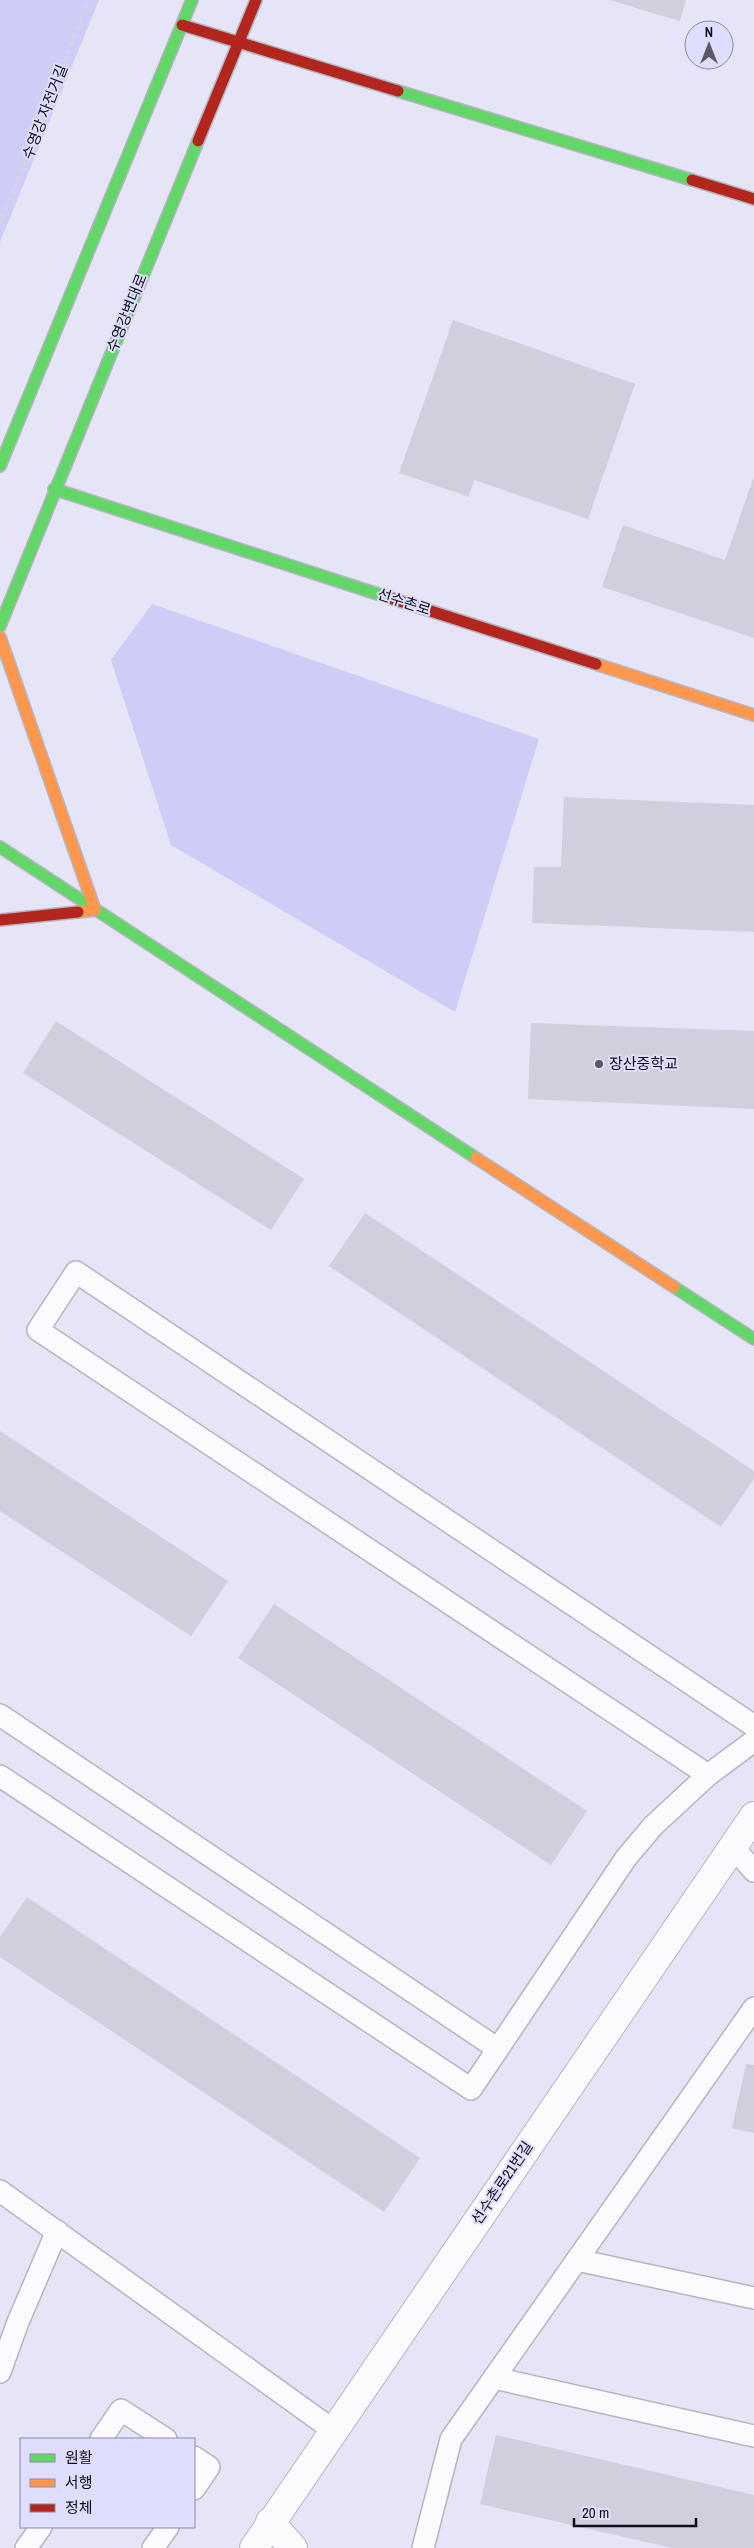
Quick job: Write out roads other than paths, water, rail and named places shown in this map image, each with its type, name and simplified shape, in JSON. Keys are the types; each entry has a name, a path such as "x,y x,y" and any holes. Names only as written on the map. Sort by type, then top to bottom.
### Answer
{"main road":[{"path":"0,466 192,0"},
{"name":"수영강변대로","path":"0,626 54,488 256,0"},
{"path":"182,25 238,44 754,199"},
{"name":"선수촌로","path":"54,488 754,715"},
{"path":"0,638 95,910"},
{"path":"0,848 754,1339"},
{"path":"0,920 95,910"}],"street":[{"name":"선수촌로21번길","path":"254,2548 754,1816"},
{"path":"270,2522 294,2548"}],"lane":[{"path":"708,1775 38,1330 76,1272 754,1726"},
{"path":"0,1715 498,2049"},
{"path":"0,1776 471,2089 626,1858 653,1826 708,1775 754,1741"},
{"path":"733,1847 754,1871"},
{"path":"423,2548 451,2439 754,2008"},
{"path":"0,2192 333,2430"},
{"path":"0,2372 18,2322 57,2231"},
{"path":"577,2260 754,2298"},
{"path":"494,2378 754,2436"},
{"path":"102,2438 121,2410 164,2438"},
{"path":"195,2458 209,2467 195,2488"},
{"path":"26,2548 40,2528"},
{"path":"153,2548 167,2528"}],"place":[{"name":"장산중학교","path":"599,1064"}]}
